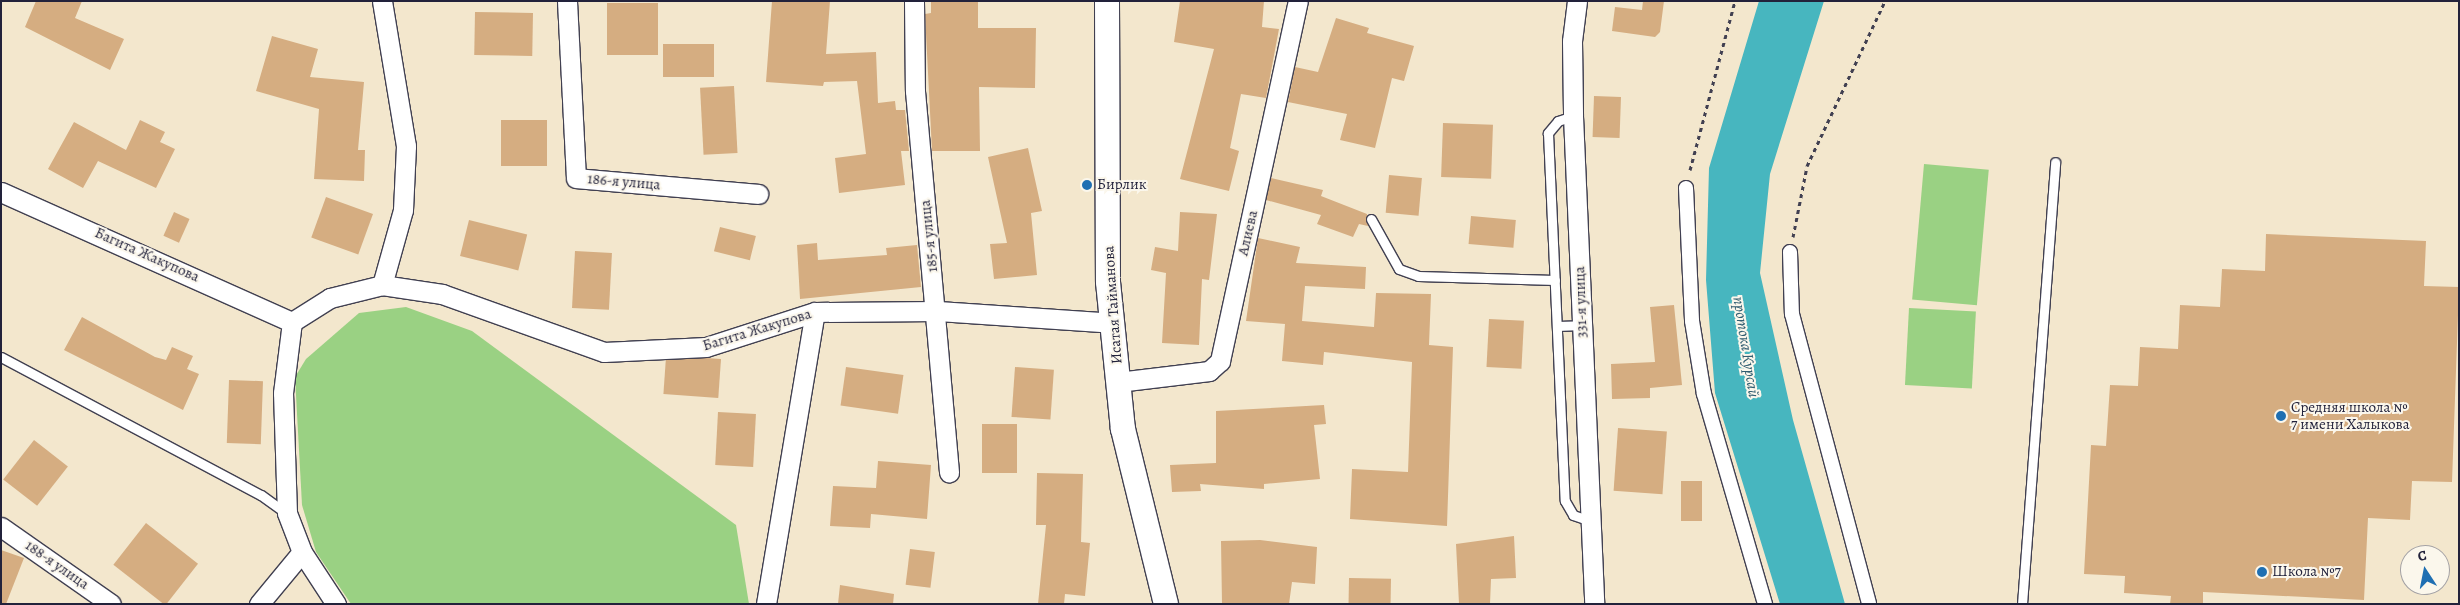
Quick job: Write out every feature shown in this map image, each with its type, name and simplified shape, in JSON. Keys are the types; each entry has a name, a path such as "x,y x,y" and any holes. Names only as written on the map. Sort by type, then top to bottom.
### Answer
{"street":[{"path":"336,604 302,552 287,513 283,393 292,322 330,298 382,285 403,210 406,146 382,1"},
{"name":"186-я улица","path":"567,1 576,178 758,194"},
{"name":"185-я улица","path":"914,1 915,91 938,311 949,472"},
{"name":"Исатая Тайманова","path":"1107,1 1112,323 1123,429 1166,604"},
{"name":"Алиева","path":"1118,382 1209,371 1220,361 1298,1"},
{"name":"331-я улица","path":"1578,1 1572,41 1573,116 1594,604"},
{"path":"1686,188 1692,321 1704,394 1765,604"},
{"name":"Багита Жакупова","path":"1,192 292,322"},
{"path":"1790,252 1792,314 1869,604"},
{"name":"Багита Жакупова","path":"382,285 442,294 604,352 706,347 815,312 938,311 1112,323"},
{"path":"766,604 815,312"},
{"name":"188-я улица","path":"1,527 112,604"},
{"path":"259,604 302,552"}],"lane":[{"path":"1573,116 1558,121 1548,133 1565,501 1573,515 1590,522"},
{"path":"2022,604 2055,162"},
{"path":"1371,219 1398,269 1418,276 1555,280"},
{"path":"1557,326 1582,325"},
{"path":"1,357 261,494 287,513"}],"path":[{"path":"1686,188 1698,124 1735,1"},
{"path":"1790,252 1807,166 1885,1"}],"green space":[{"path":"1924,164 1989,170 1977,305 1912,299"},
{"path":"406,307 472,331 736,525 749,604 351,604 316,552 302,505 295,377 306,359 359,313"},
{"path":"1909,308 1976,312 1972,388 1905,385"}],"water":[{"name":"протока Курсай","path":"1759,1 1824,1 1770,174 1760,273 1793,420 1845,604 1780,604 1715,393 1706,280 1709,168"}],"building":[{"path":"36,1 82,1 75,18 124,39 110,70 25,27"},
{"path":"772,1 830,1 826,54 876,52 878,103 895,101 896,110 905,110 909,151 901,151 905,185 839,193 835,158 866,154 857,81 824,82 823,86 766,82"},
{"path":"931,1 978,1 978,28 1036,28 1035,88 979,87 980,151 932,151 925,14 931,13"},
{"path":"1180,1 1264,1 1262,27 1279,29 1266,98 1241,94 1230,148 1239,151 1229,191 1180,179 1214,49 1174,42"},
{"path":"1643,1 1664,1 1660,32 1655,37 1612,31 1615,7 1642,10"},
{"path":"607,3 658,3 658,55 607,55"},
{"path":"475,12 533,13 532,56 474,55"},
{"path":"1336,18 1369,28 1367,33 1414,46 1404,81 1392,78 1375,148 1340,140 1347,114 1288,102 1295,67 1318,72"},
{"path":"272,36 318,49 310,77 364,82 358,150 365,150 364,181 314,179 319,109 256,91"},
{"path":"663,44 714,44 714,77 663,77"},
{"path":"734,86 738,153 704,155 700,88"},
{"path":"1594,96 1621,97 1620,138 1593,137"},
{"path":"140,120 165,132 160,142 175,149 156,188 98,161 83,188 48,169 74,122 126,150"},
{"path":"501,120 547,120 547,166 501,166"},
{"path":"1443,123 1493,125 1491,179 1441,177"},
{"path":"1028,148 1042,211 1031,213 1037,275 994,279 990,244 1007,243 988,157"},
{"path":"1389,175 1422,178 1419,216 1386,213"},
{"path":"1271,178 1323,190 1321,196 1367,214 1368,226 1359,224 1353,237 1317,224 1321,215 1266,200"},
{"path":"326,197 373,214 358,255 311,237"},
{"path":"174,212 190,219 179,243 163,236"},
{"path":"1180,212 1217,214 1209,280 1202,279 1199,345 1162,343 1166,273 1151,270 1155,247 1178,251"},
{"path":"1471,216 1516,220 1513,248 1469,244"},
{"path":"469,220 527,235 518,270 460,256"},
{"path":"720,227 756,236 750,260 714,251"},
{"name":"Средняя школа № 7 имени Халыкова","path":"2266,234 2426,241 2424,286 2459,287 2452,482 2412,481 2410,520 2368,518 2364,600 2203,592 2203,604 2170,604 2171,596 2124,593 2125,576 2084,574 2091,445 2106,446 2110,385 2138,386 2140,347 2178,349 2180,305 2220,307 2222,269 2265,271"},
{"path":"1258,238 1300,247 1296,263 1366,267 1365,289 1305,286 1302,321 1374,327 1376,293 1431,294 1429,345 1453,347 1447,526 1350,519 1352,469 1408,472 1412,362 1324,352 1323,365 1282,361 1285,324 1246,321"},
{"path":"817,243 818,260 887,255 886,248 917,245 921,287 800,299 797,245"},
{"path":"575,251 612,253 609,310 572,308"},
{"path":"1674,305 1682,385 1650,388 1650,398 1612,399 1611,364 1655,362 1650,307"},
{"path":"82,317 155,357 166,360 172,347 193,356 187,369 199,374 183,410 64,350"},
{"path":"1489,319 1524,321 1521,369 1486,367"},
{"path":"666,355 721,359 718,398 663,394"},
{"path":"846,367 903,375 898,414 841,406"},
{"path":"1015,367 1054,370 1050,420 1012,417"},
{"path":"229,380 263,381 261,444 227,443"},
{"path":"1324,405 1326,424 1314,425 1320,479 1264,484 1264,489 1200,484 1201,491 1172,492 1170,465 1216,463 1216,411"},
{"path":"718,412 756,414 753,467 715,465"},
{"path":"982,424 1017,424 1017,473 982,473"},
{"path":"1618,428 1667,431 1662,494 1614,491"},
{"path":"34,440 68,466 37,506 3,479"},
{"path":"878,461 931,465 927,519 871,514 870,528 830,526 833,486 876,488"},
{"path":"1037,473 1083,474 1081,542 1090,543 1085,596 1065,594 1064,604 1038,604 1046,525 1036,525"},
{"path":"1681,481 1702,481 1702,521 1681,521"},
{"path":"146,523 198,564 166,604 164,604 113,565"},
{"path":"1514,536 1516,578 1491,579 1490,604 1459,604 1456,544"},
{"path":"1260,540 1317,547 1315,584 1292,582 1289,604 1222,604 1221,541"},
{"path":"910,549 935,552 930,588 906,585"},
{"path":"1,550 24,558 6,604 1,604"},
{"path":"1349,578 1391,579 1391,604 1349,604"},
{"path":"840,585 894,594 893,604 838,604"}],"place":[{"name":"Бирлик","path":"1087,185"},
{"name":"Средняя школа № 7 имени Халыкова","path":"2281,416"},
{"name":"Школа №7","path":"2262,572"}]}
